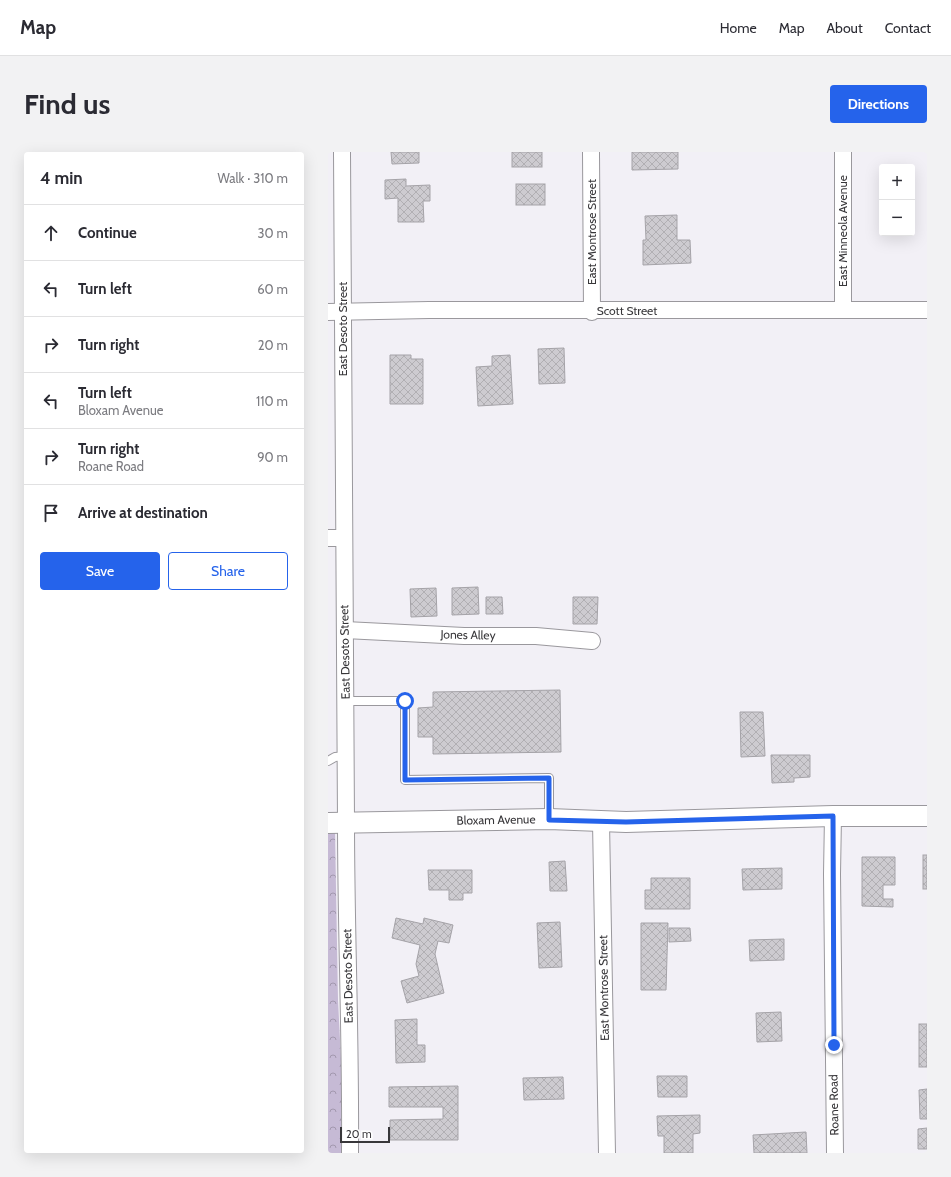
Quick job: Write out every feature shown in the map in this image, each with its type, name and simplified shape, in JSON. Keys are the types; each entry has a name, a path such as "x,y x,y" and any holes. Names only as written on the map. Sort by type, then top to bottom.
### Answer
{"street":[{"name":"East Desoto Street","path":"342,152 336,312 336,538 345,630 346,756 337,823 351,1058 350,1153"},
{"name":"East Montrose Street","path":"591,152 592,312"},
{"name":"East Minneola Avenue","path":"843,152 843,310"},
{"name":"Scott Street","path":"336,312 927,310"},
{"name":"Jones Alley","path":"345,630 464,636 536,636 592,641"},
{"name":"Bloxam Avenue","path":"337,823 549,820 601,822 833,816 927,816"},
{"name":"Roane Road","path":"833,816 832,874 835,1153"},
{"name":"East Montrose Street","path":"601,822 607,1153"}],"lane":[{"path":"345,701 405,701 405,780 549,778 549,820"},
{"path":"328,761 335,757 346,756"}],"green space":[{"path":"328,831 335,831 338,1000 341,1059 341,1153 328,1153"}],"building":[{"path":"391,152 419,152 419,163 392,164"},
{"path":"512,152 542,152 542,167 512,167"},
{"path":"632,152 678,152 678,169 632,170"},
{"path":"406,179 406,186 430,185 430,201 423,201 424,222 398,222 398,198 385,199 385,180"},
{"path":"516,184 545,184 545,205 516,205"},
{"path":"677,215 677,240 690,240 691,263 643,265 643,240 646,240 645,216"},
{"path":"564,348 565,383 539,384 538,349"},
{"path":"390,355 411,355 411,359 423,359 423,404 390,404"},
{"path":"510,355 513,404 478,406 476,367 492,366 492,356"},
{"path":"478,587 479,614 452,615 452,588"},
{"path":"436,588 437,616 411,617 410,589"},
{"path":"486,597 502,597 503,614 486,614"},
{"path":"573,597 598,597 597,624 573,624"},
{"path":"560,690 561,752 433,754 433,737 418,737 418,708 433,707 433,692"},
{"path":"740,712 763,712 765,756 741,757"},
{"path":"771,755 810,755 810,777 794,778 794,782 772,783"},
{"path":"923,855 927,855 927,889 923,889"},
{"path":"862,857 895,857 895,885 883,885 883,899 893,899 893,907 862,906"},
{"path":"565,861 567,891 550,891 549,862"},
{"path":"782,868 782,889 743,890 742,869"},
{"path":"428,870 472,870 472,893 463,893 463,900 449,900 449,890 429,890"},
{"path":"651,878 690,878 690,909 645,909 645,890 651,890"},
{"path":"396,918 423,924 424,918 453,925 449,943 438,941 435,954 444,993 407,1003 401,981 419,976 416,964 420,945 392,938"},
{"path":"560,922 562,967 539,968 537,923"},
{"path":"641,923 668,923 666,990 641,990"},
{"path":"669,928 690,928 691,941 669,942"},
{"path":"784,939 784,960 750,961 749,940"},
{"path":"781,1012 782,1041 757,1042 756,1013"},
{"path":"417,1019 417,1045 425,1045 425,1062 396,1063 395,1020"},
{"path":"919,1024 927,1024 927,1067 919,1067"},
{"path":"657,1076 687,1076 687,1097 658,1097"},
{"path":"563,1077 564,1099 524,1100 523,1078"},
{"path":"458,1086 458,1140 390,1140 390,1120 443,1119 443,1107 389,1107 389,1087"},
{"path":"927,1089 927,1119 920,1119 919,1090"},
{"path":"700,1115 700,1133 693,1134 693,1153 664,1153 664,1136 658,1136 657,1116"},
{"path":"927,1128 927,1149 918,1149 918,1129"},
{"path":"806,1132 807,1153 754,1153 753,1135"}],"route":[{"path":"405,701 405,780 549,778 549,820 626,822 833,816 832,874 834,1045"}]}
